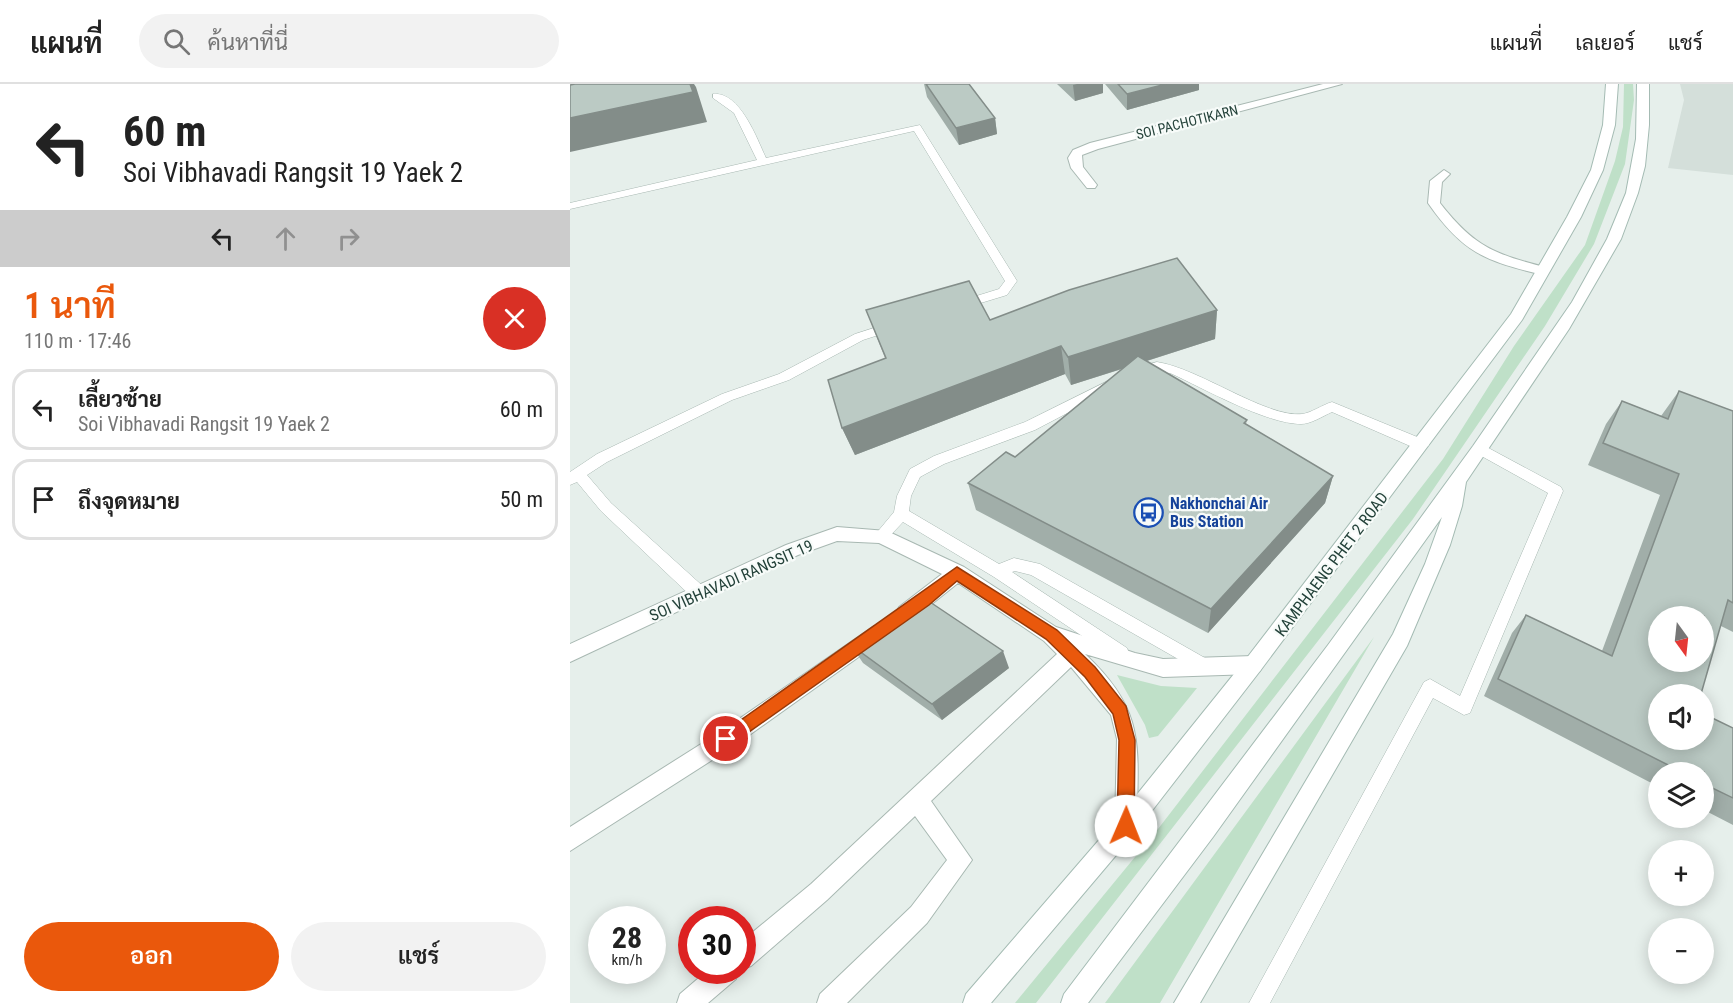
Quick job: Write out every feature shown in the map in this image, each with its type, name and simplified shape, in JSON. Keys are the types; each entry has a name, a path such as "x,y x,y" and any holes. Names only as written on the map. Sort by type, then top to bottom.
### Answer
{"main road":[{"name":"SOI PACHOTIKARN","path":"1091,185 1077,168 1074,158 1086,149 1336,84"},
{"name":"KAMPHAENG PHET 2 ROAD","path":"975,1003 1126,826 1422,446 1517,317 1574,217 1597,170 1609,125 1612,84"},
{"path":"1073,1003 1180,865 1461,477 1582,299 1610,245 1631,194 1642,152 1645,114 1643,84"},
{"path":"1444,174 1436,181 1434,203 1451,227 1488,257 1543,271"},
{"path":"1186,1003 1400,640 1428,582 1449,530 1461,477"},
{"name":"SOI VIBHAVADI RANGSIT 19","path":"570,653 792,550 837,534 881,536 957,573 1051,635 1090,672 1120,711 1127,740 1126,826"},
{"path":"570,840 736,732 924,601 957,573"},
{"name":"SOI VIBHAVADI RANGSIT 19","path":"1051,635 1135,663 1163,668 1253,665"},
{"path":"756,945 819,892 1071,654"},
{"path":"829,1003 919,915 961,860 916,800"},
{"path":"688,1003 710,984"}],"lane":[{"path":"716,96 738,111 763,162"},
{"path":"570,206 917,127 1011,281 1003,292 947,309"},
{"path":"700,594 575,477 603,458 727,397 784,377 859,337 903,323"},
{"path":"881,536 901,514 911,480 926,466 1030,426 1132,374 1156,368 1172,369 1259,408 1286,417 1303,418 1332,407 1422,446"},
{"path":"1259,1003 1430,687 1464,707 1556,490 1481,449"},
{"path":"901,514 999,572 1135,663"},
{"path":"999,572 1014,564 1035,569 1208,668"}],"shaded area":[{"path":"1680,84 1733,84 1733,175 1668,168 1684,100"}],"green space":[{"path":"1624,84 1633,84 1634,100 1625,164 1594,244 1545,326 1413,519 1036,1003 1015,1003 1158,829 1443,459 1514,346 1585,245 1615,161 1623,127"},
{"path":"1374,637 1160,1003 1105,1003"},
{"path":"1117,675 1161,686 1197,688 1158,736 1149,738 1145,725"}],"building":[{"path":"690,84 693,92 570,118 570,85"},
{"path":"926,84 969,84 995,118 956,128"},
{"path":"1118,84 1166,84 1127,94"},
{"path":"1177,258 1217,310 1068,357 1061,346 842,428 828,380 886,358 866,310 969,281 990,320 1069,290"},
{"name":"Nakhonchai Air Bus Station","path":"1138,356 1247,420 1244,423 1333,476 1211,609 968,483 1006,452 1015,457"},
{"path":"1679,391 1733,411 1733,603 1728,600 1714,649 1714,606 1648,606 1648,672 1707,672 1704,684 1648,684 1648,750 1714,750 1714,719 1733,728 1733,798 1714,789 1714,762 1662,762 1498,679 1526,615 1612,656 1679,474 1603,443 1622,401 1668,419"},
{"path":"921,596 1003,651 932,704 851,645"}],"place":[{"name":"Nakhonchai Air Bus Station","path":"1149,512"}],"route":[{"path":"726,739 924,601 957,573 1051,635 1090,672 1120,711 1127,740 1126,826"}]}
